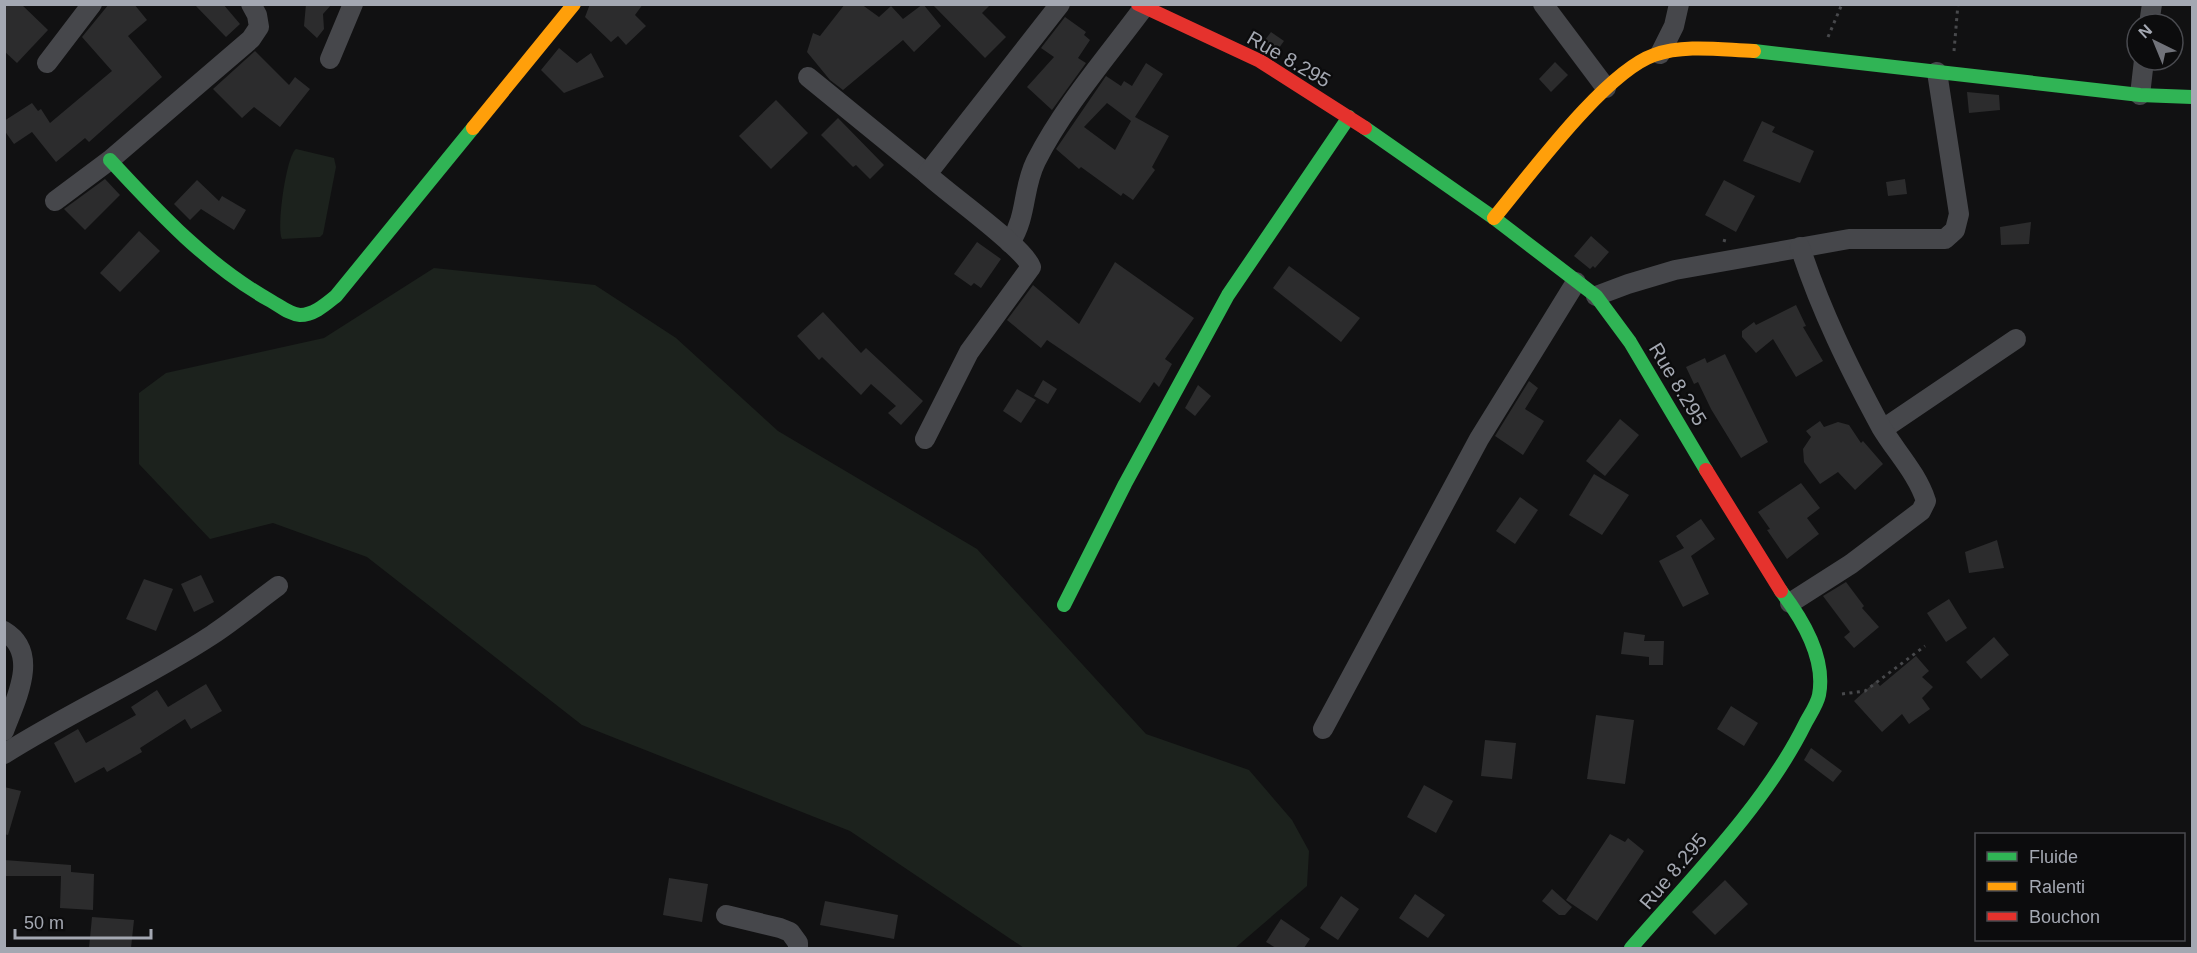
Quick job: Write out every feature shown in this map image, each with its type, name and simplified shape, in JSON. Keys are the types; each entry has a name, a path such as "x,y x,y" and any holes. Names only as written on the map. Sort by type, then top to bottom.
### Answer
{"street":[{"path":"47,63 92,4"},
{"path":"55,201 110,160 251,39 259,27 257,15 251,4"},
{"path":"330,59 353,4"},
{"path":"110,160 188,243 242,285 296,315 316,311 336,296 574,4"},
{"path":"927,174 1060,4"},
{"path":"1543,4 1606,88"},
{"path":"1660,54 1674,26 1679,4"},
{"path":"1010,243 1020,226 1029,178 1049,136 1141,6"},
{"name":"Rue 8.295","path":"1141,6 1260,61 1349,117 1494,218 1596,296 1630,342 1768,574 1790,603 1818,655 1819,696 1794,746 1727,837 1638,946"},
{"path":"1494,218 1552,147 1606,88 1624,72 1653,55 1686,49 1758,51 2140,95 2193,97"},
{"path":"2140,95 2143,72"},
{"path":"1596,296 1676,270 1800,247 1850,239 1945,239 1955,230 1959,214 1944,73"},
{"path":"808,78 853,112 1010,243 1029,261 1031,267 969,352 925,439"},
{"path":"1064,605 1125,484 1228,295 1349,117"},
{"path":"1790,603 1851,564 1921,511 1926,501 1921,486 1883,429 1834,340 1800,247"},
{"path":"1323,729 1479,439 1576,282"},
{"path":"1883,429 2016,339"},
{"path":"4,754 48,727 146,675 212,635 278,586"},
{"path":"4,631 12,636 22,654 24,675 4,731"},
{"path":"726,915 790,932 798,943 798,948"}],"path":[{"path":"1819,58 1842,4"},
{"path":"1944,73 1958,4"},
{"path":"1819,696 1865,691 1925,646"}],"shaded area":[{"path":"296,149 334,158 336,167 323,234 320,237 282,239 280,233 283,193 292,154"},
{"path":"434,268 595,285 676,338 778,431 977,549 1146,734 1249,770 1292,820 1309,851 1307,886 1235,948 1024,948 850,831 582,725 367,557 273,523 210,539 139,464 139,393 166,373 324,338"}],"building":[{"path":"4,4 21,4 48,30 17,63 4,51"},
{"path":"109,4 134,4 147,20 128,36 162,77 89,142 85,138 56,162 32,132 14,144 4,130 4,121 32,103 38,111 41,109 50,123 112,71 82,37"},
{"path":"194,4 223,4 240,24 226,37"},
{"path":"306,4 332,4 323,14 324,29 317,38 304,26"},
{"path":"590,4 643,4 635,15 646,26 626,45 618,36 611,42 585,17"},
{"path":"845,4 861,4 879,17 891,6 903,19 923,4 941,26 914,52 903,40 843,90 830,80 807,52 813,33 820,36"},
{"path":"932,4 991,4 982,13 1006,37 985,58"},
{"path":"1065,17 1086,32 1084,35 1090,40 1078,58 1086,63 1052,110 1027,87 1054,57 1041,48"},
{"path":"1271,32 1284,41 1276,52 1262,44"},
{"path":"559,48 577,63 591,53 604,77 564,93 541,70"},
{"path":"255,51 289,85 295,77 310,89 280,127 254,107 242,118 213,89"},
{"path":"1555,62 1568,75 1551,92 1539,79"},
{"path":"1146,63 1163,74 1135,117 1169,136 1152,167 1155,170 1133,200 1123,193 1121,196 1081,167 1079,169 1056,149 1106,76 1121,86 1124,81 1132,86","holes":["1107,103 1131,121 1115,150 1084,127"]},
{"path":"1967,92 1999,95 2000,110 1969,113"},
{"path":"776,100 808,133 771,169 739,136"},
{"path":"838,118 884,165 870,179 856,165 853,167 821,135"},
{"path":"1762,121 1775,127 1772,132 1814,151 1800,183 1743,161"},
{"path":"105,179 120,195 85,230 64,209"},
{"path":"1905,179 1907,194 1888,196 1886,182"},
{"path":"197,180 219,201 222,196 246,210 234,230 201,209 190,220 174,204"},
{"path":"1724,180 1755,196 1736,232 1705,215"},
{"path":"2031,222 2029,244 2001,245 2000,227"},
{"path":"139,231 160,251 120,292 100,273"},
{"path":"1591,236 1609,252 1595,268 1593,266 1590,269 1574,256"},
{"path":"977,242 1001,259 981,288 974,283 971,286 954,274"},
{"path":"1115,262 1194,318 1165,359 1172,364 1159,387 1154,382 1140,403 1047,340 1041,348 1007,320 1033,285 1079,324"},
{"path":"1289,266 1360,318 1341,342 1273,288"},
{"path":"1796,305 1806,326 1803,327 1823,361 1796,377 1773,339 1756,353 1742,337 1742,331 1754,322 1756,325"},
{"path":"823,312 861,353 866,348 923,401 901,425 888,413 896,406 871,384 861,395 822,357 819,360 797,336"},
{"path":"1725,354 1768,442 1741,458 1711,409 1698,382 1694,384 1686,367 1705,358 1707,363"},
{"path":"1043,380 1057,389 1048,404 1034,396"},
{"path":"1529,381 1538,388 1525,409 1544,421 1523,455 1495,436"},
{"path":"1198,385 1211,396 1195,416 1185,408"},
{"path":"1017,389 1036,400 1021,423 1003,411"},
{"path":"1620,419 1639,435 1605,476 1586,461"},
{"path":"1820,421 1824,427 1838,422 1849,425 1861,443 1863,441 1883,464 1855,490 1838,472 1820,484 1804,462 1803,449 1811,437 1806,431"},
{"path":"1594,474 1629,495 1602,535 1569,515"},
{"path":"1801,483 1820,508 1807,518 1819,534 1787,559 1758,512"},
{"path":"1520,497 1538,510 1515,544 1496,531"},
{"path":"1701,519 1715,539 1691,556 1709,594 1683,607 1659,561 1684,548 1676,536"},
{"path":"1997,540 2004,568 1969,573 1965,552"},
{"path":"201,575 214,602 194,612 181,584"},
{"path":"144,579 173,589 156,631 126,619"},
{"path":"1846,582 1864,606 1862,608 1879,627 1854,648 1844,637 1850,632 1823,596"},
{"path":"1949,599 1967,628 1946,642 1927,613"},
{"path":"1624,632 1645,635 1644,641 1664,641 1663,665 1649,665 1649,657 1621,654"},
{"path":"1994,637 2009,655 1981,679 1966,662"},
{"path":"1916,656 1929,671 1922,677 1933,687 1922,698 1930,709 1909,724 1902,714 1882,732 1854,701 1876,681 1880,686"},
{"path":"206,684 222,711 191,729 185,719 140,748 142,752 107,772 104,767 75,783 54,743 78,729 86,743 136,715 131,707 157,690 168,707"},
{"path":"1731,706 1758,723 1744,746 1717,729"},
{"path":"1596,715 1634,720 1625,784 1587,779"},
{"path":"1485,740 1516,743 1512,779 1481,776"},
{"path":"1811,748 1842,771 1833,782 1804,760"},
{"path":"1424,785 1453,801 1436,833 1407,817"},
{"path":"4,787 21,791 8,835 4,834"},
{"path":"1610,834 1625,842 1628,838 1644,851 1597,921 1566,900"},
{"path":"4,860 71,865 71,872 94,874 93,910 60,908 61,876 4,876"},
{"path":"669,878 708,884 702,922 663,915"},
{"path":"1725,880 1748,904 1715,935 1692,912"},
{"path":"1552,889 1572,907 1565,915 1559,915 1542,901"},
{"path":"1415,894 1445,915 1428,938 1399,918"},
{"path":"1341,896 1359,909 1338,940 1320,928"},
{"path":"825,901 898,915 894,939 820,925"},
{"path":"92,917 134,920 131,948 89,948"},
{"path":"1281,919 1310,939 1304,948 1276,948 1266,942"}],"traffic: fast":[{"path":"1754,51 2140,95 2192,97"},
{"path":"1064,605 1125,484 1228,295 1349,117"},
{"path":"110,160 166,219 226,272 288,311 305,315 324,306 336,296 473,128"},
{"path":"1365,128 1494,218 1596,296 1630,342 1706,470"},
{"path":"1631,948 1748,813 1788,754 1817,703 1820,681 1816,653 1805,627 1781,591"}],"traffic: slow":[{"path":"473,128 574,4"},
{"path":"1494,218 1569,127 1613,82 1634,65 1654,55 1678,50 1704,48 1754,51"}],"traffic: jam":[{"path":"1138,4 1260,61 1365,128"},
{"path":"1706,470 1781,591"}]}
